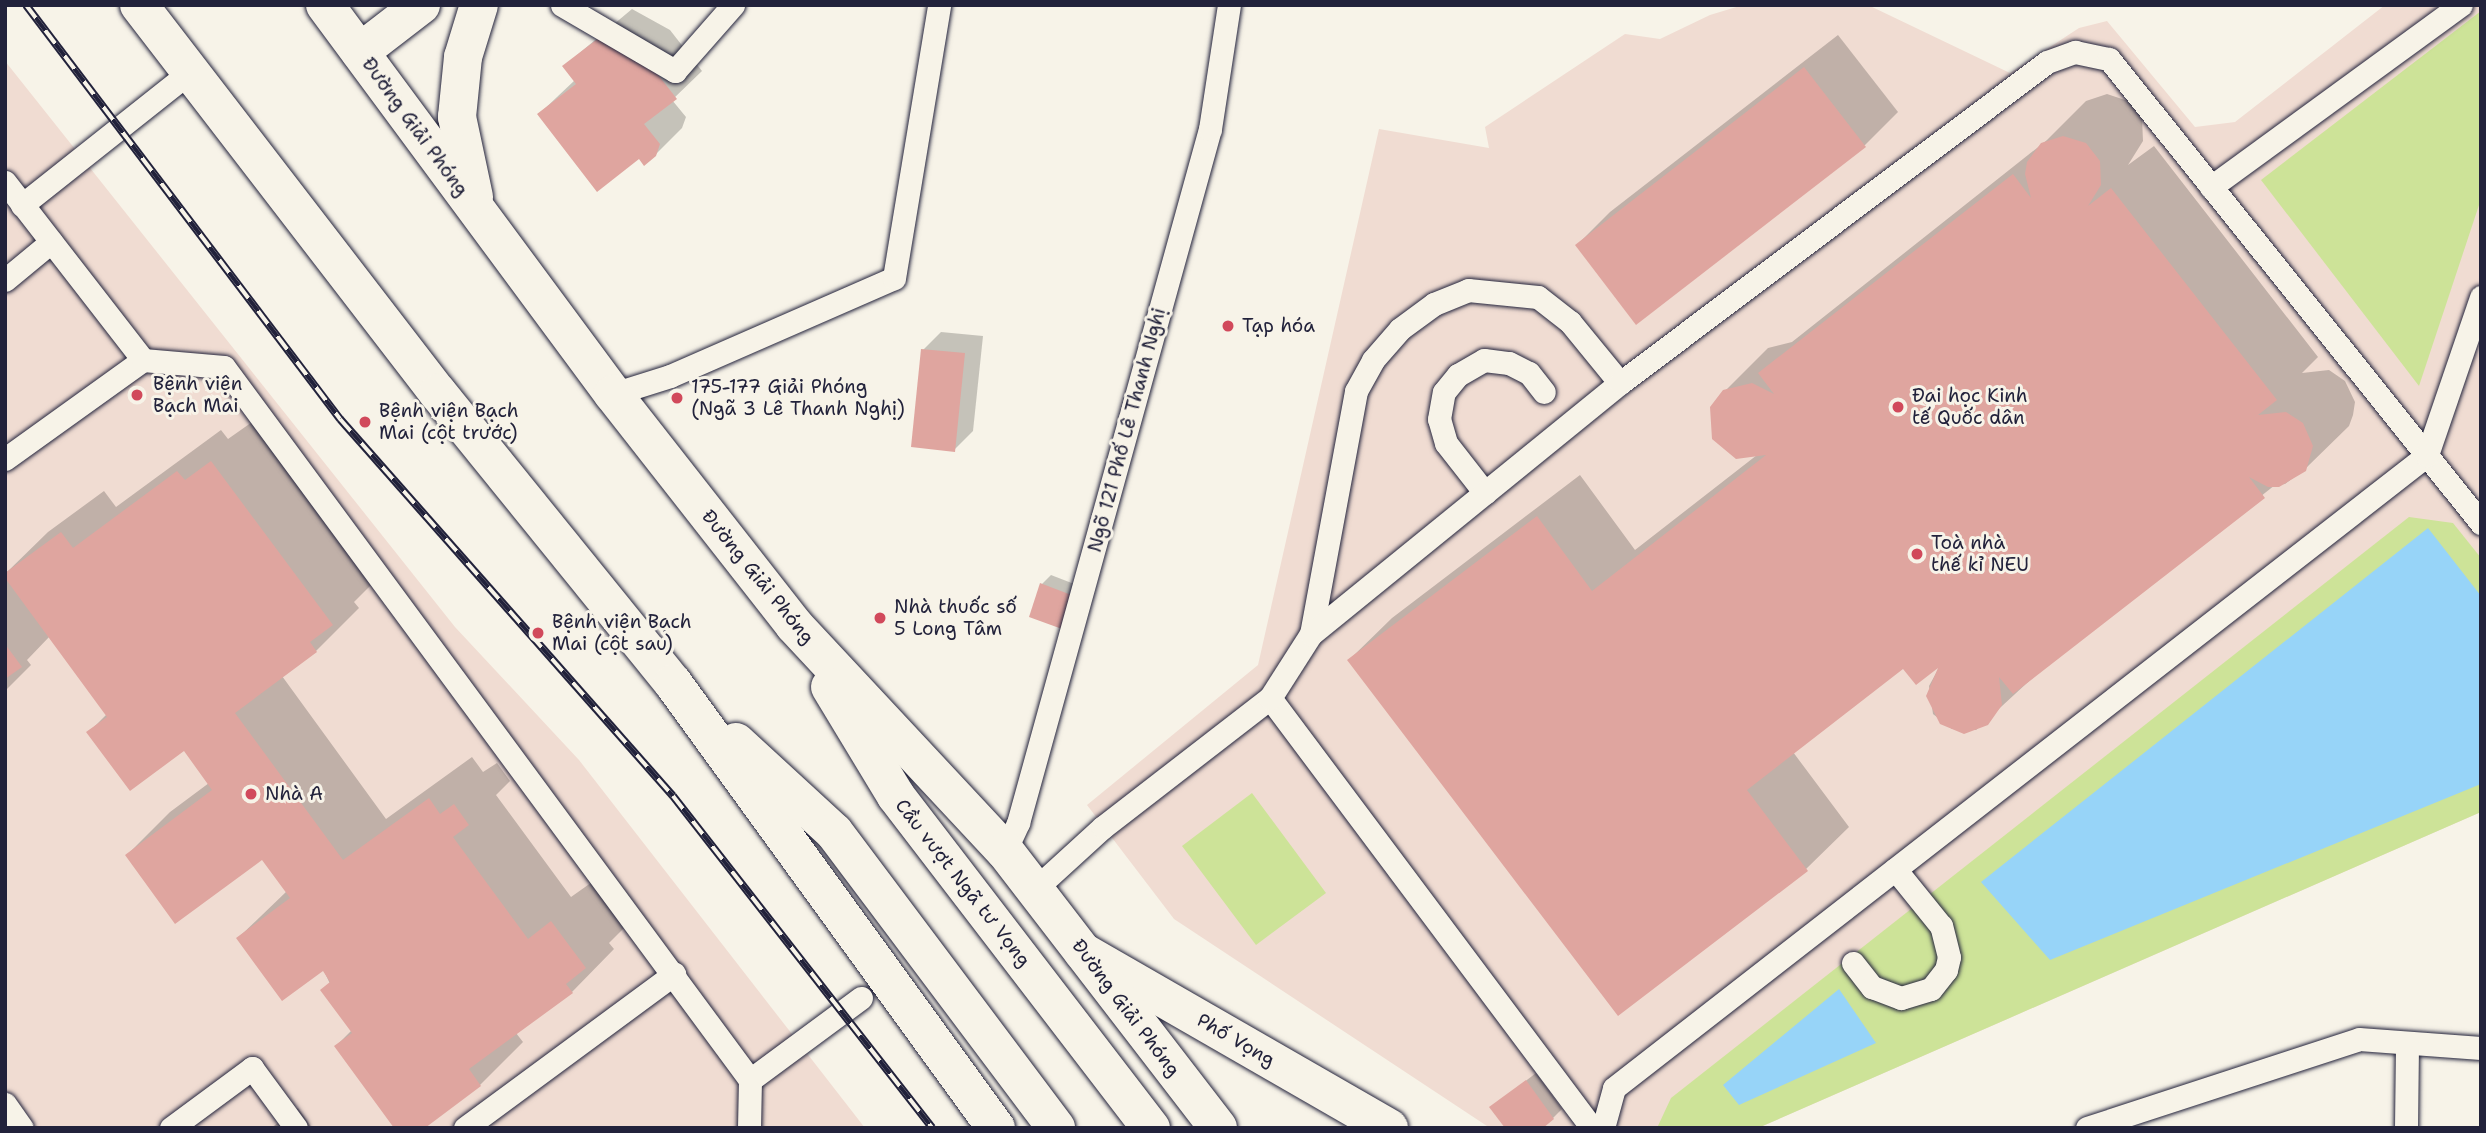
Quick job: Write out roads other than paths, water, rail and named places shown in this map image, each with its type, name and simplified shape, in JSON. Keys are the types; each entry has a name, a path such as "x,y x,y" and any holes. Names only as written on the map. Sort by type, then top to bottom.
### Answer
{"main road":[{"path":"139,5 438,393 673,683 996,1128"},
{"path":"360,52 421,5"},
{"path":"477,213 457,117 463,57 479,5"},
{"name":"Đường Giải Phóng","path":"330,7 477,213 613,394 793,625 1005,851 1218,1128"},
{"name":"Cầu vượt Ngã tư Vọng","path":"793,625 896,796 1151,1128"},
{"path":"673,683 834,832 1056,1128"},
{"name":"Phố Vọng","path":"1083,952 1389,1128"}],"lane":[{"path":"562,5 675,71 733,5"},
{"path":"613,394 670,376 894,278 939,5"},
{"name":"Ngõ 121 Phố Lê Thanh Nghị","path":"1005,851 1018,823 1210,129 1229,5"},
{"path":"2211,187 2461,5"},
{"path":"1035,889 1103,827 1270,698 1311,634 1620,383 2047,62 2075,52 2109,59 2481,523"},
{"path":"22,205 190,72"},
{"path":"5,182 143,360"},
{"path":"5,281 51,242"},
{"path":"1311,634 1356,391 1373,359 1400,329 1434,304 1468,290 1500,289 1538,297 1570,322 1620,383"},
{"path":"1603,1128 1614,1088 2427,455 2475,336 2481,297"},
{"path":"5,459 143,360 224,367 750,1080 749,1128"},
{"path":"1485,494 1446,443 1439,419 1444,392 1458,375 1484,360 1509,363 1529,373 1544,392"},
{"path":"1270,698 1592,1128"},
{"path":"1853,963 1872,986 1902,998 1931,989 1946,970 1949,957 1941,926 1895,869"},
{"path":"465,1128 674,974"},
{"path":"750,1080 860,998"},
{"path":"2087,1128 2359,1039 2481,1048"},
{"path":"2406,1128 2407,1044"},
{"path":"171,1128 252,1068 296,1128"},
{"path":"5,1104 22,1128"}],"water":[{"path":"2428,528 2481,596 2481,784 2050,960 1981,882"},
{"path":"1839,989 1876,1043 1739,1105 1723,1085"}],"railway":[{"path":"26,5 340,419 673,796 932,1128"}],"place":[{"name":"Tạp hóa","path":"1228,326"},
{"name":"Bệnh viện Bạch Mai","path":"137,395"},
{"name":"175-177 Giải Phóng (Ngã 3 Lê Thanh Nghị)","path":"677,398"},
{"name":"Đại học Kinh tế Quốc dân","path":"1898,407"},
{"name":"Bệnh viện Bạch Mai (cột trước)","path":"365,422"},
{"name":"Toà nhà thế kỉ NEU","path":"1917,554"},
{"name":"Nhà thuốc số 5 Long Tâm","path":"880,618"},
{"name":"Bệnh viện Bạch Mai (cột sau)","path":"538,633"},
{"name":"Nhà A","path":"251,794"}]}
